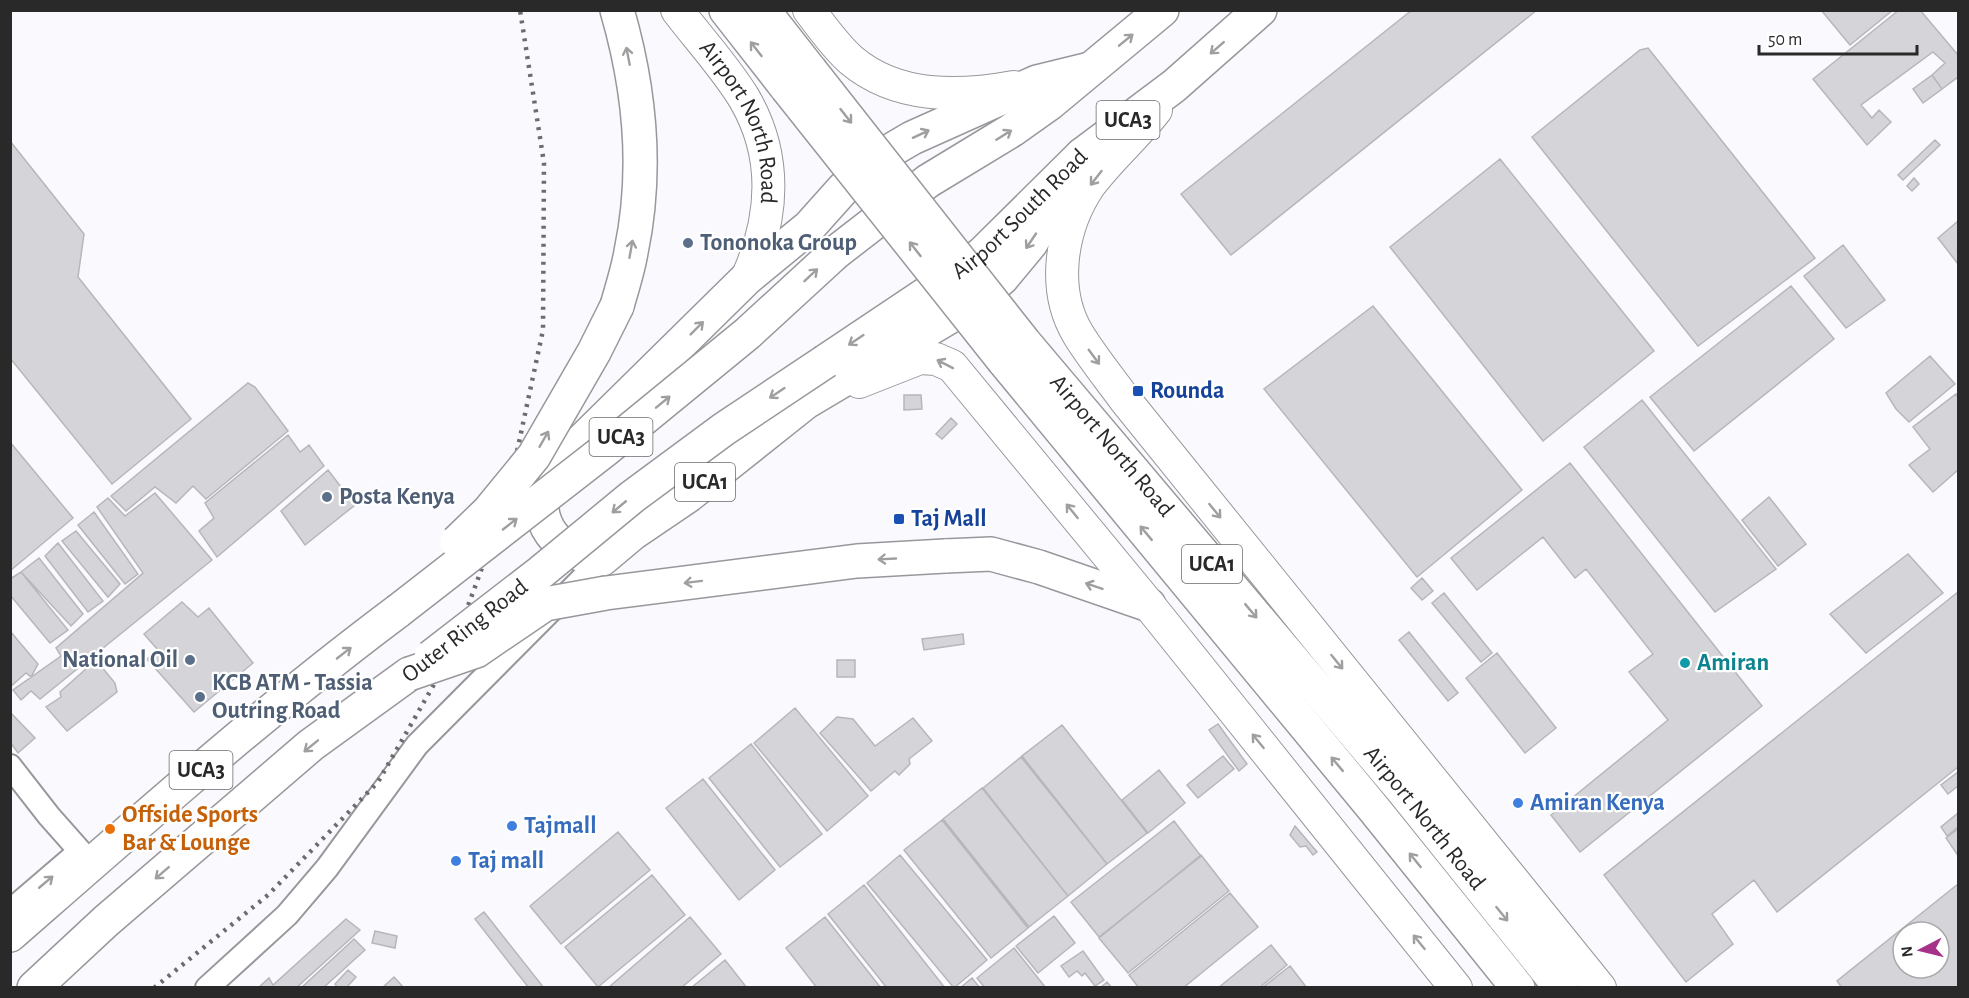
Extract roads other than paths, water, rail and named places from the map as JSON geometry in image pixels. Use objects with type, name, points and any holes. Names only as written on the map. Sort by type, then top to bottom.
[{"type":"main road","points":[[398,611],[431,567],[489,511],[534,456],[594,352],[617,306],[632,252],[640,182],[641,136],[637,97],[617,10]]},
{"type":"main road","name":"Airport North Road","points":[[678,10],[743,97],[763,141],[767,160],[768,202],[765,225],[747,278]]},
{"type":"main road","name":"Airport North Road","points":[[726,10],[1004,361],[1518,987]]},
{"type":"main road","name":"Airport North Road","points":[[763,10],[1024,342],[1400,787],[1561,987]]},
{"type":"main road","points":[[809,10],[851,60],[871,73],[909,89],[959,94],[987,92],[1090,69]]},
{"type":"main road","name":"UCA3","points":[[10,935],[162,802],[322,669],[605,450],[748,333],[835,253],[928,181],[1012,130],[1050,103],[1162,10]]},
{"type":"main road","name":"Airport South Road","points":[[886,320],[982,254],[1082,155],[1174,86],[1260,10]]},
{"type":"main road","points":[[602,559],[579,554],[562,544],[549,532],[542,519],[540,507],[543,478],[747,278],[809,227],[843,189],[895,148],[938,126],[1037,82]]},
{"type":"main road","name":"Airport North Road","points":[[1174,86],[1146,123],[1097,176],[1079,203],[1070,224],[1065,239],[1062,274],[1064,296],[1077,333],[1126,401],[1600,987]]},
{"type":"main road","points":[[806,402],[976,301],[1002,278],[1031,243],[1082,155]]},
{"type":"main road","name":"Outer Ring Road","points":[[34,987],[106,921],[312,745],[409,674],[541,572],[632,497],[724,429],[886,320]]},
{"type":"main road","name":"UCA1","points":[[602,559],[633,532],[690,495],[806,402],[920,358],[936,359],[952,366],[1149,605],[1456,987]]},
{"type":"main road","points":[[409,674],[476,651],[545,604],[606,593],[857,561],[991,554],[1039,567],[1149,605]]},
{"type":"street","points":[[207,987],[287,915],[327,867],[417,744],[602,559]]},
{"type":"street","points":[[10,766],[80,851],[10,911]]},
{"type":"railway","points":[[154,988],[268,895],[378,782],[448,660],[506,503],[543,330],[544,163],[520,10]]},
{"type":"place","name":"Tononoka Group","points":[[688,243]]},
{"type":"place","name":"Rounda","points":[[1138,391]]},
{"type":"place","name":"Posta Kenya","points":[[327,497]]},
{"type":"place","name":"Taj Mall","points":[[899,519]]},
{"type":"place","name":"National Oil","points":[[190,660]]},
{"type":"place","name":"Amiran","points":[[1685,663]]},
{"type":"place","name":"KCB ATM - Tassia Outring Road","points":[[200,697]]},
{"type":"place","name":"Amiran Kenya","points":[[1518,803]]},
{"type":"place","name":"Tajmall","points":[[512,826]]},
{"type":"place","name":"Offside Sports Bar & Lounge","points":[[110,829]]},
{"type":"place","name":"Taj mall","points":[[456,861]]}]
